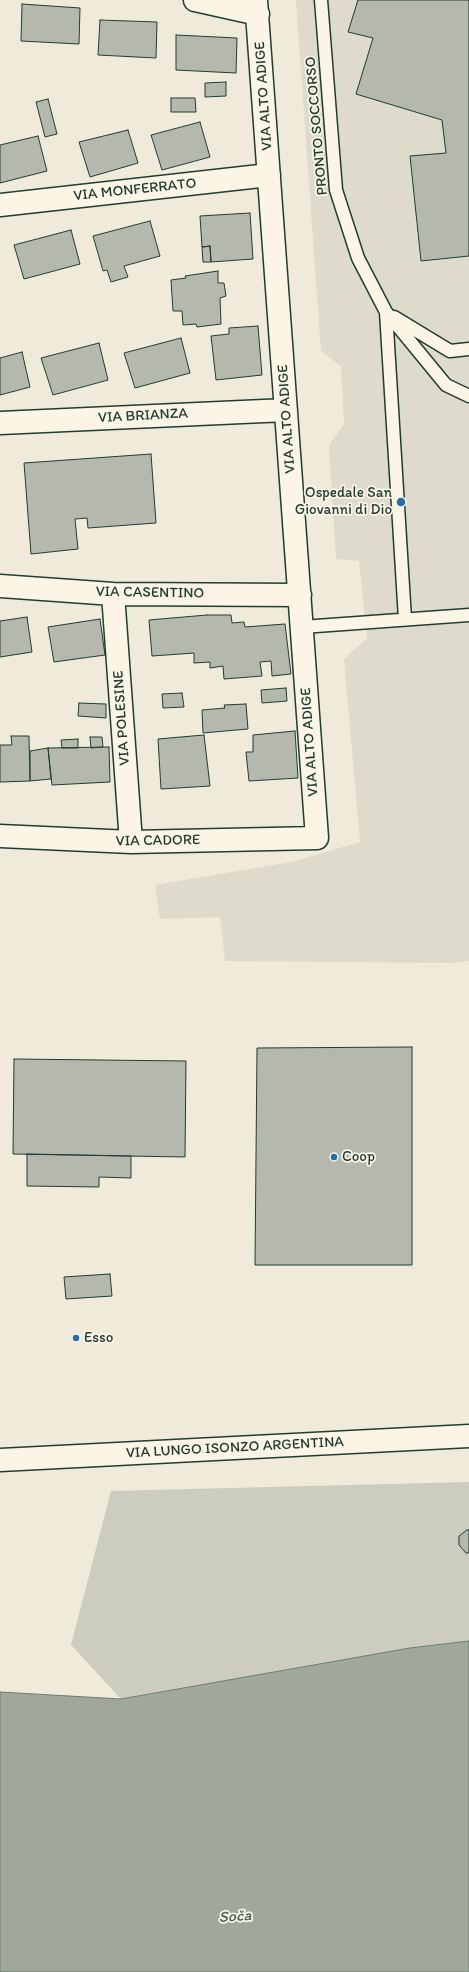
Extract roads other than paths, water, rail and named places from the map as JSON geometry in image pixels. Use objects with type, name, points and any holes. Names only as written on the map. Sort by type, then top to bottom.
[{"type":"street","points":[[195,0],[257,7]]},
{"type":"street","name":"VIA ALTO ADIGE","points":[[257,7],[317,838]]},
{"type":"street","name":"VIA MONFERRATO","points":[[0,205],[269,175]]},
{"type":"street","name":"VIA BRIANZA","points":[[0,423],[286,410]]},
{"type":"street","name":"VIA CASENTINO","points":[[0,586],[113,594],[300,594]]},
{"type":"street","name":"VIA POLESINE","points":[[113,594],[131,842]]},
{"type":"street","name":"VIA CADORE","points":[[0,836],[131,842],[317,838]]},
{"type":"street","name":"VIA LUNGO ISONZO ARGENTINA","points":[[0,1460],[469,1436]]},
{"type":"lane","name":"PRONTO SOCCORSO","points":[[321,0],[336,190],[358,258],[386,312],[446,385],[469,396]]},
{"type":"lane","points":[[386,312],[450,351],[469,348]]},
{"type":"lane","points":[[386,312],[405,620]]},
{"type":"lane","points":[[302,627],[469,615]]},
{"type":"water","name":"Soča","points":[[469,1641],[469,1972],[0,1972],[0,1692],[121,1699],[410,1648]]},
{"type":"place","name":"Ospedale San Giovanni di Dio","points":[[401,502]]},
{"type":"place","name":"Coop","points":[[334,1157]]},
{"type":"place","name":"Esso","points":[[76,1338]]}]
